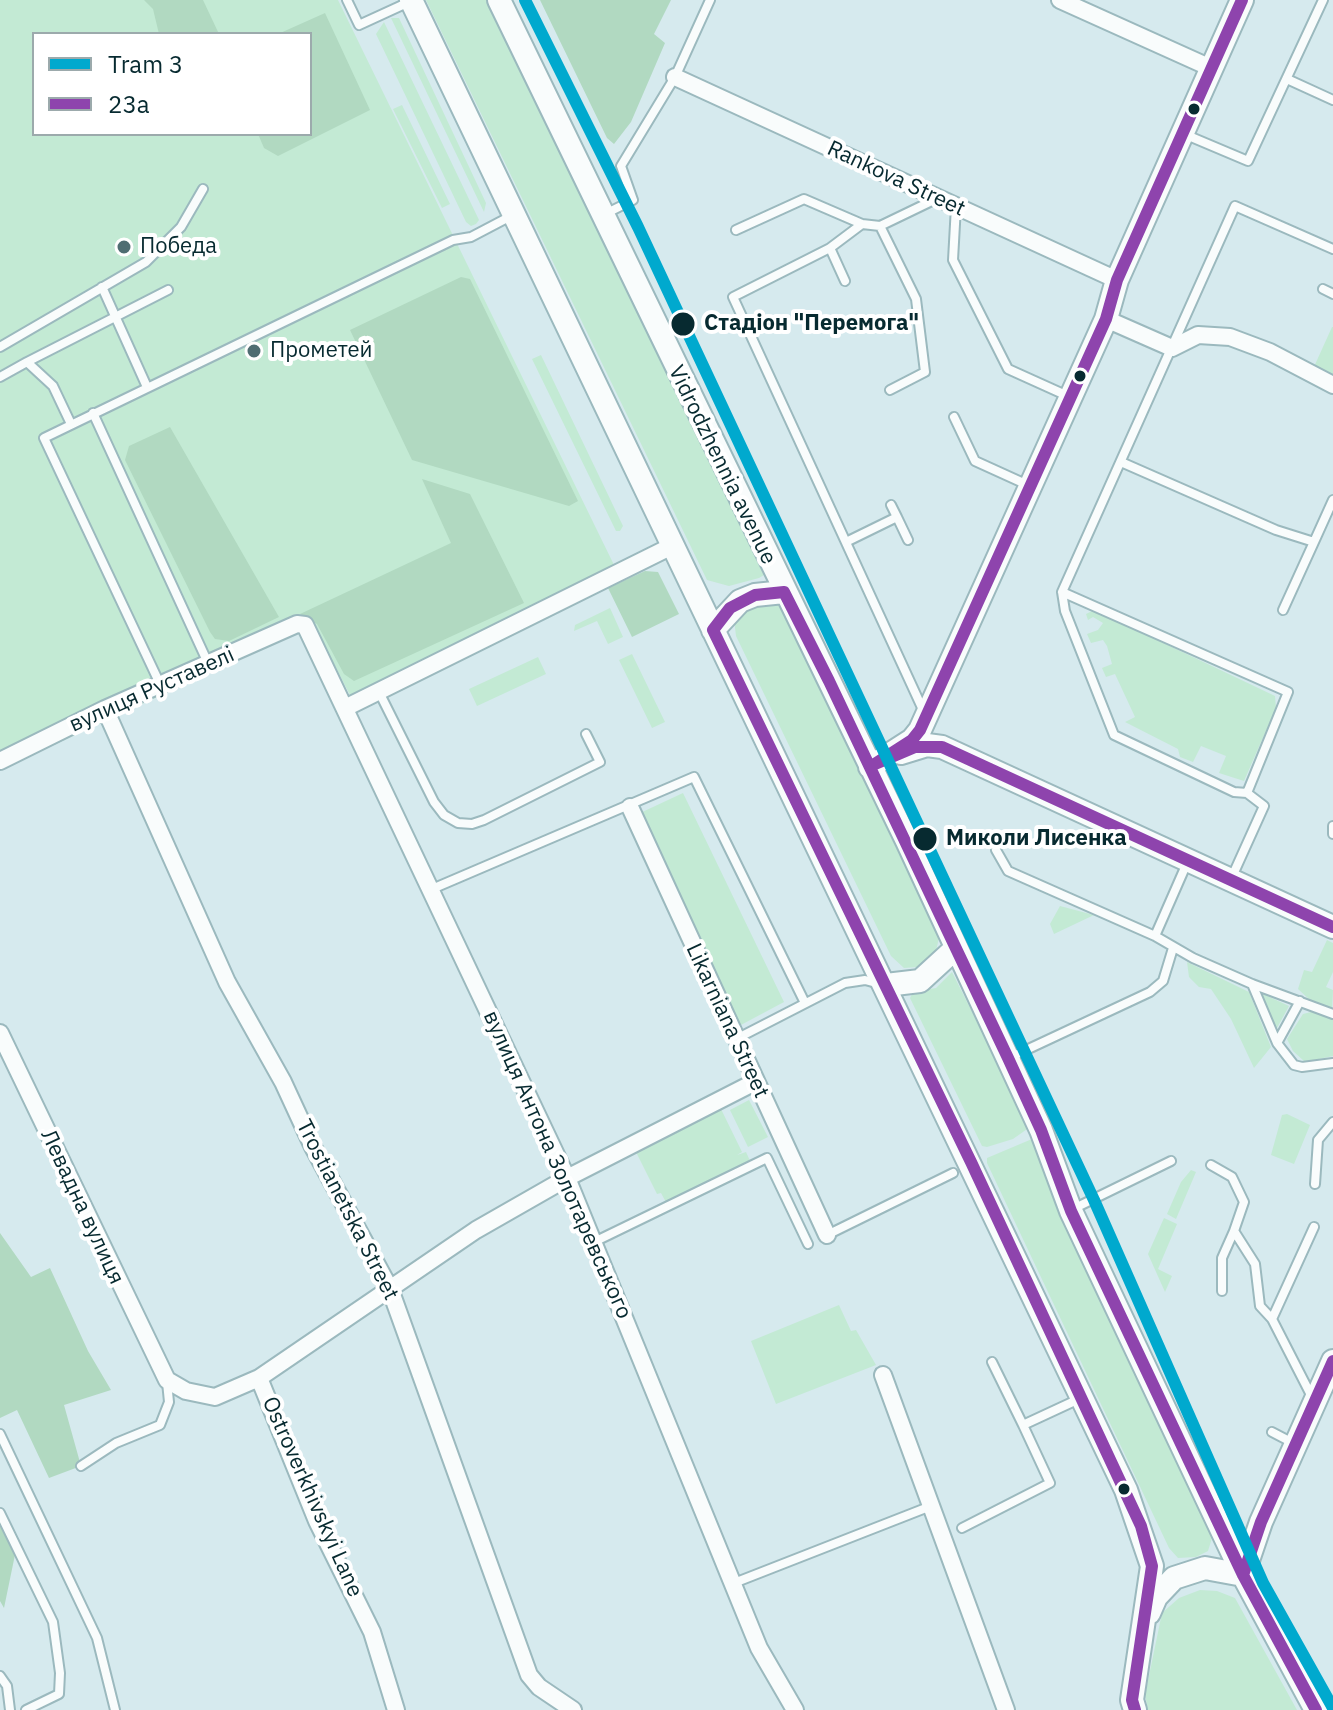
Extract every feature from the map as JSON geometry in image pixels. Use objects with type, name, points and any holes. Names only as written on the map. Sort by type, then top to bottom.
[{"type":"main road","name":"Vidrodzhennia avenue","points":[[499,0],[1008,1058],[1041,1130],[1071,1211],[1243,1575],[1316,1710]]},
{"type":"main road","points":[[870,767],[912,740],[926,716],[1106,319],[1117,280],[1242,0]]},
{"type":"main road","points":[[411,1],[1126,1490],[1152,1566],[1132,1700],[1135,1710]]},
{"type":"main road","points":[[713,630],[740,601],[755,595],[784,592]]},
{"type":"main road","points":[[870,767],[915,747],[942,747],[1333,927]]},
{"type":"main road","points":[[886,985],[920,981],[956,948]]},
{"type":"main road","points":[[1142,1626],[1156,1597],[1174,1578],[1205,1568],[1243,1575],[1261,1522],[1333,1362]]},
{"type":"street","points":[[1060,0],[1211,68]]},
{"type":"street","name":"Rankova Street","points":[[675,77],[1117,280]]},
{"type":"street","points":[[1106,319],[1172,348],[1198,335],[1230,337],[1270,352],[1333,385]]},
{"type":"street","points":[[347,707],[672,546]]},
{"type":"street","name":"вулиця Руставелі","points":[[0,761],[105,709],[297,624],[305,625]]},
{"type":"street","name":"вулиця Антона Золотаревського","points":[[305,625],[347,707],[567,1178],[759,1648],[795,1710]]},
{"type":"street","name":"Trostianetska Street","points":[[105,709],[227,982],[283,1082],[313,1147],[390,1289],[529,1675],[539,1687],[573,1710]]},
{"type":"street","points":[[926,716],[942,747]]},
{"type":"street","name":"Likarniana Street","points":[[630,807],[827,1235]]},
{"type":"street","name":"Левадна вулиця","points":[[0,1033],[167,1380]]},
{"type":"street","name":"Ostroverkhivskyi Lane","points":[[396,1710],[372,1632],[317,1521],[259,1378],[476,1230],[567,1178],[755,1082]]},
{"type":"street","points":[[883,1375],[1006,1710]]},
{"type":"street","points":[[167,1380],[186,1391],[215,1397],[259,1378]]},
{"type":"lane","points":[[347,0],[359,25],[411,1]]},
{"type":"lane","points":[[602,215],[633,200],[621,166],[675,77],[710,0]]},
{"type":"lane","points":[[1182,133],[1248,161],[1323,0]]},
{"type":"lane","points":[[1287,79],[1333,100]]},
{"type":"lane","points":[[0,347],[146,262],[172,236],[203,189]]},
{"type":"lane","points":[[736,230],[804,199],[862,224],[880,226],[938,198]]},
{"type":"lane","points":[[956,206],[953,260],[1008,369],[1071,397]]},
{"type":"lane","points":[[1231,880],[1264,806],[1247,793],[1234,792],[1114,735],[1065,611],[1062,592],[1235,206],[1333,249]]},
{"type":"lane","points":[[161,685],[44,438],[453,240],[471,237],[513,215]]},
{"type":"lane","points":[[862,224],[830,248],[733,297],[926,716]]},
{"type":"lane","points":[[880,226],[916,299],[925,372],[890,390]]},
{"type":"lane","points":[[830,248],[845,281]]},
{"type":"lane","points":[[102,287],[147,387]]},
{"type":"lane","points":[[1323,289],[1333,294]]},
{"type":"lane","points":[[0,377],[168,290]]},
{"type":"lane","points":[[27,362],[53,386],[71,424]]},
{"type":"lane","points":[[93,413],[209,664]]},
{"type":"lane","points":[[954,417],[975,461],[1031,486]]},
{"type":"lane","points":[[1121,462],[1276,530],[1314,542]]},
{"type":"lane","points":[[1283,610],[1333,500]]},
{"type":"lane","points":[[891,505],[908,540]]},
{"type":"lane","points":[[848,541],[897,517]]},
{"type":"lane","points":[[1062,592],[1288,692],[1247,793]]},
{"type":"lane","points":[[379,692],[434,802],[444,815],[458,823],[472,824],[484,820],[600,762],[586,734]]},
{"type":"lane","points":[[432,889],[630,807],[694,777],[805,1003]]},
{"type":"lane","points":[[1333,826],[1333,834]]},
{"type":"lane","points":[[996,850],[1008,871],[1155,936],[1173,948],[1252,984],[1333,1014]]},
{"type":"lane","points":[[1155,936],[1189,860]]},
{"type":"lane","points":[[1008,1058],[1150,992],[1163,981],[1173,948]]},
{"type":"lane","points":[[735,1039],[845,983],[865,980],[886,985]]},
{"type":"lane","points":[[1252,984],[1277,1043],[1294,1065],[1302,1067],[1333,1063]]},
{"type":"lane","points":[[1277,1043],[1300,1001]]},
{"type":"lane","points":[[1315,1184],[1318,1140],[1333,1122]]},
{"type":"lane","points":[[594,1242],[767,1158],[808,1244]]},
{"type":"lane","points":[[1071,1211],[1171,1161]]},
{"type":"lane","points":[[1211,1165],[1232,1177],[1244,1202],[1222,1258],[1222,1291]]},
{"type":"lane","points":[[827,1235],[953,1173]]},
{"type":"lane","points":[[1272,1319],[1314,1227]]},
{"type":"lane","points":[[1234,1231],[1255,1264],[1260,1306],[1272,1319],[1315,1401]]},
{"type":"lane","points":[[962,1528],[1050,1483],[992,1362]]},
{"type":"lane","points":[[81,1466],[116,1443],[160,1425],[169,1402],[167,1380]]},
{"type":"lane","points":[[1023,1425],[1083,1397]]},
{"type":"lane","points":[[1272,1432],[1296,1444]]},
{"type":"lane","points":[[0,1434],[97,1638],[115,1710]]},
{"type":"lane","points":[[734,1583],[931,1506]]},
{"type":"lane","points":[[0,1513],[53,1622],[60,1673],[59,1694],[26,1710]]},
{"type":"lane","points":[[0,1676],[7,1686],[10,1710]]},
{"type":"green space","name":"Прометей","points":[[0,0],[338,0],[615,567],[351,697],[318,633],[295,633],[0,770]]},
{"type":"green space","points":[[144,0],[203,0],[218,32],[159,32],[153,9]]},
{"type":"green space","points":[[426,0],[486,0],[764,575],[759,578],[729,586],[707,580]]},
{"type":"green space","points":[[540,0],[671,0],[654,34],[665,43],[631,122],[614,144],[607,138]]},
{"type":"green space","points":[[325,13],[370,110],[278,156],[264,148],[259,136],[312,136],[312,32],[282,32]]},
{"type":"green space","points":[[391,18],[399,18],[486,203],[484,212]]},
{"type":"green space","points":[[384,22],[479,220],[476,224],[471,226],[466,222],[376,34]]},
{"type":"green space","points":[[402,105],[450,204],[442,208],[393,109]]},
{"type":"green space","points":[[461,277],[470,279],[578,501],[569,506],[412,460],[350,330]]},
{"type":"green space","points":[[1333,327],[1333,379],[1313,369]]},
{"type":"green space","points":[[541,355],[623,526],[620,531],[616,531],[532,359]]},
{"type":"green space","points":[[170,427],[279,617],[229,641],[215,639],[210,632],[125,460],[129,446]]},
{"type":"green space","points":[[422,479],[470,494],[524,603],[354,681],[344,674],[317,624],[300,614],[451,543]]},
{"type":"green space","points":[[645,571],[658,572],[679,614],[632,637],[608,588]]},
{"type":"green space","points":[[769,600],[781,604],[939,938],[935,955],[918,967],[904,968],[891,956],[736,636],[734,619],[741,612]]},
{"type":"green space","points":[[610,608],[623,637],[608,644],[597,621],[574,631],[575,625]]},
{"type":"green space","points":[[1094,610],[1275,696],[1276,708],[1244,781],[1219,773],[1226,756],[1201,746],[1193,762],[1180,757],[1178,749],[1125,722],[1135,717],[1115,674],[1106,677],[1102,668],[1112,664],[1107,646],[1103,640],[1091,643],[1087,634],[1098,630],[1103,623],[1093,617],[1088,620],[1086,614]]},
{"type":"green space","points":[[632,654],[665,722],[652,728],[619,660]]},
{"type":"green space","points":[[538,657],[546,674],[477,706],[469,689]]},
{"type":"green space","points":[[683,793],[784,1002],[739,1026],[638,814]]},
{"type":"green space","points":[[1060,906],[1094,915],[1054,934],[1050,924]]},
{"type":"green space","points":[[1327,940],[1333,943],[1333,972],[1326,987],[1333,990],[1332,1011],[1311,1001],[1298,989],[1304,970],[1312,972]]},
{"type":"green space","points":[[1187,962],[1249,992],[1271,1047],[1254,1068],[1231,1019],[1211,989],[1199,987],[1189,977]]},
{"type":"green space","points":[[952,972],[1030,1127],[1013,1139],[987,1147],[982,1146],[910,998],[913,992],[936,988]]},
{"type":"green space","points":[[1261,993],[1289,1006],[1277,1028],[1273,1027]]},
{"type":"green space","points":[[1315,1011],[1333,1019],[1333,1056],[1305,1062],[1293,1051],[1287,1039],[1303,1014]]},
{"type":"green space","points":[[749,1100],[768,1137],[748,1147],[730,1110]]},
{"type":"green space","points":[[720,1107],[742,1152],[737,1155],[746,1152],[751,1163],[667,1204],[661,1193],[657,1194],[635,1150]]},
{"type":"green space","points":[[1287,1114],[1310,1125],[1294,1164],[1271,1155],[1282,1115]]},
{"type":"green space","points":[[1032,1139],[1208,1526],[1212,1538],[1208,1551],[1196,1557],[1178,1558],[1169,1548],[987,1163],[987,1158]]},
{"type":"green space","points":[[1191,1170],[1196,1172],[1176,1219],[1167,1214],[1181,1182]]},
{"type":"green space","points":[[1164,1218],[1177,1224],[1158,1269],[1172,1276],[1165,1292],[1148,1254]]},
{"type":"green space","points":[[0,1233],[31,1277],[50,1268],[88,1351],[111,1390],[64,1405],[81,1466],[49,1478],[17,1410],[0,1418]]},
{"type":"green space","points":[[839,1305],[851,1331],[856,1330],[876,1365],[776,1404],[751,1341]]},
{"type":"green space","points":[[0,1513],[17,1545],[4,1608],[0,1601]]},
{"type":"green space","points":[[1200,1590],[1217,1591],[1235,1598],[1297,1710],[1148,1710],[1145,1695],[1162,1613],[1179,1598]]},
{"type":"tram line","name":"3","points":[[525,0],[638,227],[1094,1200],[1263,1583],[1333,1708]]},
{"type":"transit line","name":"23а","points":[[870,767],[912,740],[920,730],[1106,319],[1117,280],[1242,0]]},
{"type":"transit line","name":"23а","points":[[1135,1710],[1132,1700],[1152,1566],[1141,1526],[971,1162],[713,630],[730,608],[755,595],[784,592],[829,681],[1008,1058],[1041,1130],[1071,1211],[1243,1575],[1316,1710]]},
{"type":"transit line","name":"23а","points":[[875,764],[915,747],[942,747],[1333,927]]},
{"type":"transit line","name":"23а","points":[[1243,1575],[1261,1522],[1333,1361]]},
{"type":"place","name":"Победа","points":[[124,247]]},
{"type":"place","name":"Стадіон \"Перемога\"","points":[[683,324]]},
{"type":"place","name":"Прометей","points":[[254,351]]},
{"type":"place","name":"Миколи Лисенка","points":[[925,839]]}]
